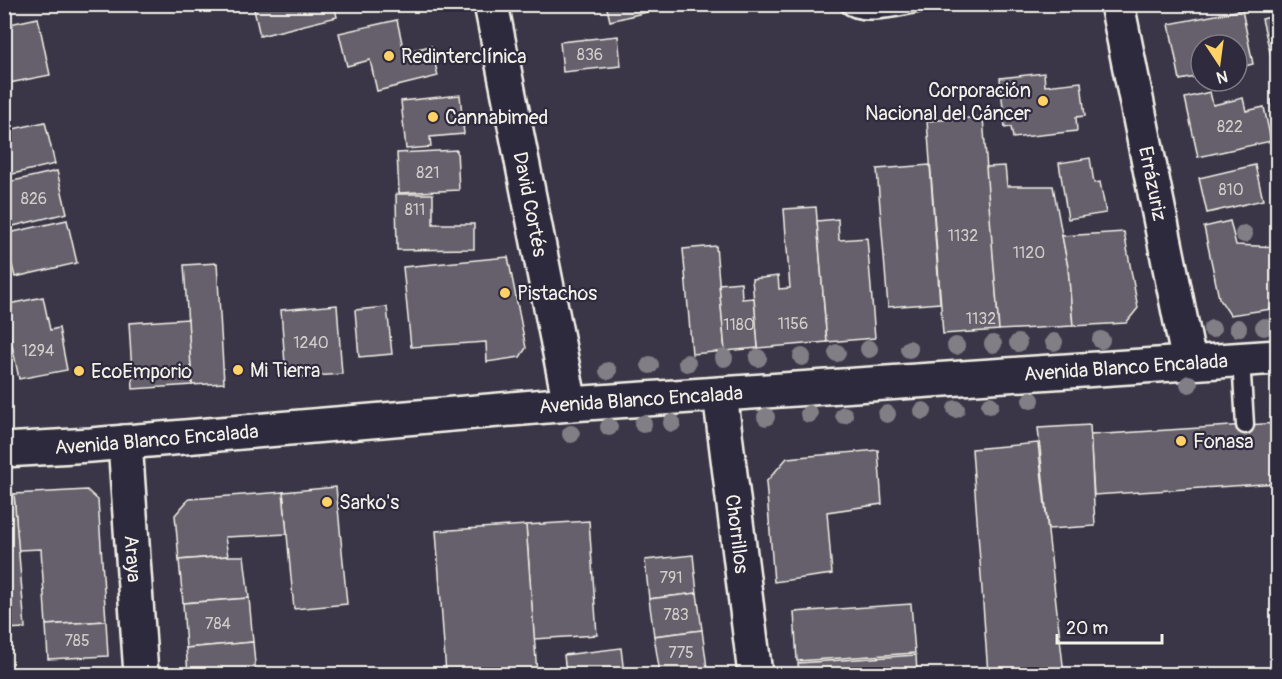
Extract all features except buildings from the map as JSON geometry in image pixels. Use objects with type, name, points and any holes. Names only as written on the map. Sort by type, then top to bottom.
[{"type":"street","name":"David Cortés","points":[[491,4],[570,404]]},
{"type":"street","name":"Errázuriz","points":[[1117,4],[1189,362]]},
{"type":"street","name":"Avenida Blanco Encalada","points":[[4,450],[126,442],[570,404],[1278,357]]},
{"type":"street","name":"Chorrillos","points":[[720,394],[755,675]]},
{"type":"street","name":"Araya","points":[[126,442],[141,675]]},
{"type":"lane","points":[[848,4],[861,11],[917,4]]},
{"type":"lane","points":[[1241,359],[1245,425]]},
{"type":"place","name":"Redinterclínica","points":[[389,56]]},
{"type":"place","name":"Corporación Nacional del Cáncer","points":[[1043,101]]},
{"type":"place","name":"Cannabimed","points":[[433,117]]},
{"type":"place","name":"Pistachos","points":[[505,293]]},
{"type":"place","name":"Mi Tierra","points":[[238,370]]},
{"type":"place","name":"EcoEmporio","points":[[79,371]]},
{"type":"place","name":"Fonasa","points":[[1181,441]]},
{"type":"place","name":"Sarko's","points":[[327,502]]}]
